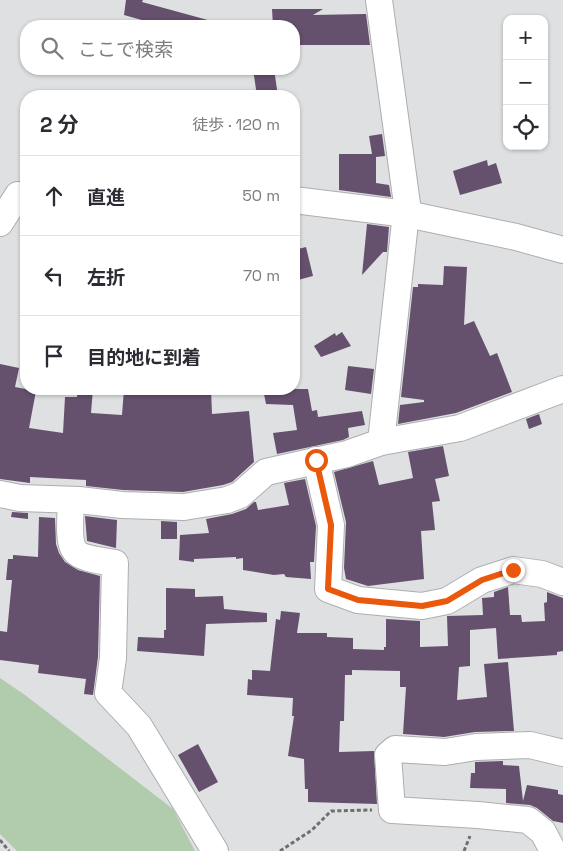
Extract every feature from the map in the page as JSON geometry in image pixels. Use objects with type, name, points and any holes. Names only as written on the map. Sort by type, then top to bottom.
[{"type":"street","points":[[379,0],[407,204],[381,442]]},
{"type":"street","points":[[0,223],[15,194]]},
{"type":"street","points":[[300,201],[407,214],[516,237],[563,250]]},
{"type":"street","points":[[0,494],[20,498],[184,507],[227,500],[240,495],[266,472],[347,454],[381,442],[460,428],[563,389]]},
{"type":"street","points":[[316,460],[331,525],[328,589],[358,600],[422,606],[447,601],[482,580],[513,570],[542,574],[563,582]]},
{"type":"street","points":[[71,500],[71,542],[75,552],[115,563],[113,658],[108,693],[139,726],[215,851]]},
{"type":"street","points":[[553,851],[543,832],[528,820],[392,810],[388,755],[395,749],[445,752],[476,747],[530,745],[563,753]]},
{"type":"path","points":[[280,851],[312,830],[330,811],[392,810]]},
{"type":"path","points":[[0,840],[9,851]]},
{"type":"green space","points":[[0,678],[25,695],[173,809],[195,851],[17,851],[0,834]]},
{"type":"building","points":[[126,0],[143,0],[142,2],[208,20],[142,20],[124,15]]},
{"type":"building","points":[[272,9],[323,9],[313,15],[366,14],[370,45],[300,45],[300,20],[273,20]]},
{"type":"building","points":[[254,75],[275,75],[277,90],[256,90]]},
{"type":"building","points":[[382,134],[385,156],[376,157],[376,183],[389,185],[391,197],[339,190],[339,154],[372,154],[369,136]]},
{"type":"building","points":[[487,160],[488,166],[496,163],[502,183],[460,195],[453,171]]},
{"type":"building","points":[[367,224],[389,227],[387,252],[383,252],[362,275]]},
{"type":"building","points":[[306,247],[313,276],[300,279],[300,248]]},
{"type":"building","points":[[444,266],[467,267],[464,325],[474,321],[490,356],[497,353],[512,392],[456,413],[398,424],[400,405],[424,402],[424,400],[401,397],[413,287],[418,287],[418,284],[443,285]]},
{"type":"building","points":[[342,332],[351,346],[321,357],[314,346],[335,333],[336,336]]},
{"type":"building","points":[[0,364],[19,368],[15,387],[20,388],[20,395],[35,395],[29,428],[63,433],[65,397],[77,397],[77,395],[92,395],[91,413],[122,415],[124,395],[211,395],[212,414],[249,411],[254,462],[232,482],[223,485],[183,492],[123,490],[86,486],[86,480],[30,477],[30,483],[0,479]]},
{"type":"building","points":[[348,366],[374,369],[371,394],[345,390]]},
{"type":"building","points":[[300,389],[308,389],[312,411],[317,410],[318,417],[362,411],[365,425],[348,428],[349,437],[343,440],[277,454],[273,433],[297,430],[293,405],[266,404],[264,395],[300,395]]},
{"type":"building","points":[[539,414],[542,424],[529,429],[526,419]]},
{"type":"building","points":[[443,446],[449,476],[435,479],[440,501],[432,502],[435,530],[421,531],[424,579],[368,586],[346,579],[344,568],[346,522],[334,472],[373,461],[379,485],[413,478],[408,452]]},
{"type":"building","points":[[305,479],[316,526],[314,562],[310,562],[311,579],[243,570],[243,558],[194,559],[194,562],[179,560],[180,535],[209,533],[206,519],[232,514],[246,509],[254,502],[256,502],[258,510],[289,505],[284,483]]},
{"type":"building","points":[[12,512],[28,513],[28,519],[11,517]]},
{"type":"building","points":[[85,516],[117,520],[116,548],[87,541]]},
{"type":"building","points":[[39,517],[55,518],[56,544],[65,562],[78,570],[100,576],[98,657],[93,695],[84,694],[86,679],[38,673],[39,665],[0,660],[0,631],[7,632],[12,580],[6,580],[8,559],[13,559],[13,555],[38,557]]},
{"type":"building","points":[[161,521],[177,522],[177,539],[161,539]]},
{"type":"building","points":[[508,587],[510,615],[521,615],[522,622],[545,621],[544,603],[547,602],[547,592],[563,598],[563,651],[557,652],[557,655],[498,659],[496,628],[470,630],[470,666],[459,667],[457,700],[487,697],[484,664],[508,662],[514,731],[475,732],[444,737],[403,734],[406,687],[400,687],[400,671],[352,670],[352,675],[345,675],[344,721],[340,721],[339,752],[374,751],[377,804],[308,802],[308,789],[305,789],[304,759],[288,756],[294,716],[292,716],[293,698],[247,695],[248,679],[252,680],[252,670],[270,671],[276,619],[280,620],[281,611],[300,613],[297,633],[327,633],[327,637],[353,638],[353,649],[384,650],[384,647],[386,647],[386,619],[420,621],[420,647],[448,646],[447,616],[483,615],[482,598],[494,597],[494,592]]},
{"type":"building","points":[[166,588],[195,589],[195,597],[223,596],[224,609],[267,613],[267,622],[206,624],[204,656],[137,651],[138,637],[164,638],[164,630],[166,630]]},
{"type":"building","points":[[198,744],[218,782],[199,792],[178,755]]},
{"type":"building","points":[[503,761],[503,765],[519,766],[523,801],[527,785],[558,790],[558,794],[563,795],[563,823],[553,821],[537,808],[530,805],[506,803],[506,789],[470,788],[471,773],[475,773],[475,762]]},
{"type":"route","points":[[316,460],[331,525],[328,589],[358,600],[422,606],[447,601],[482,580],[513,570]]}]
